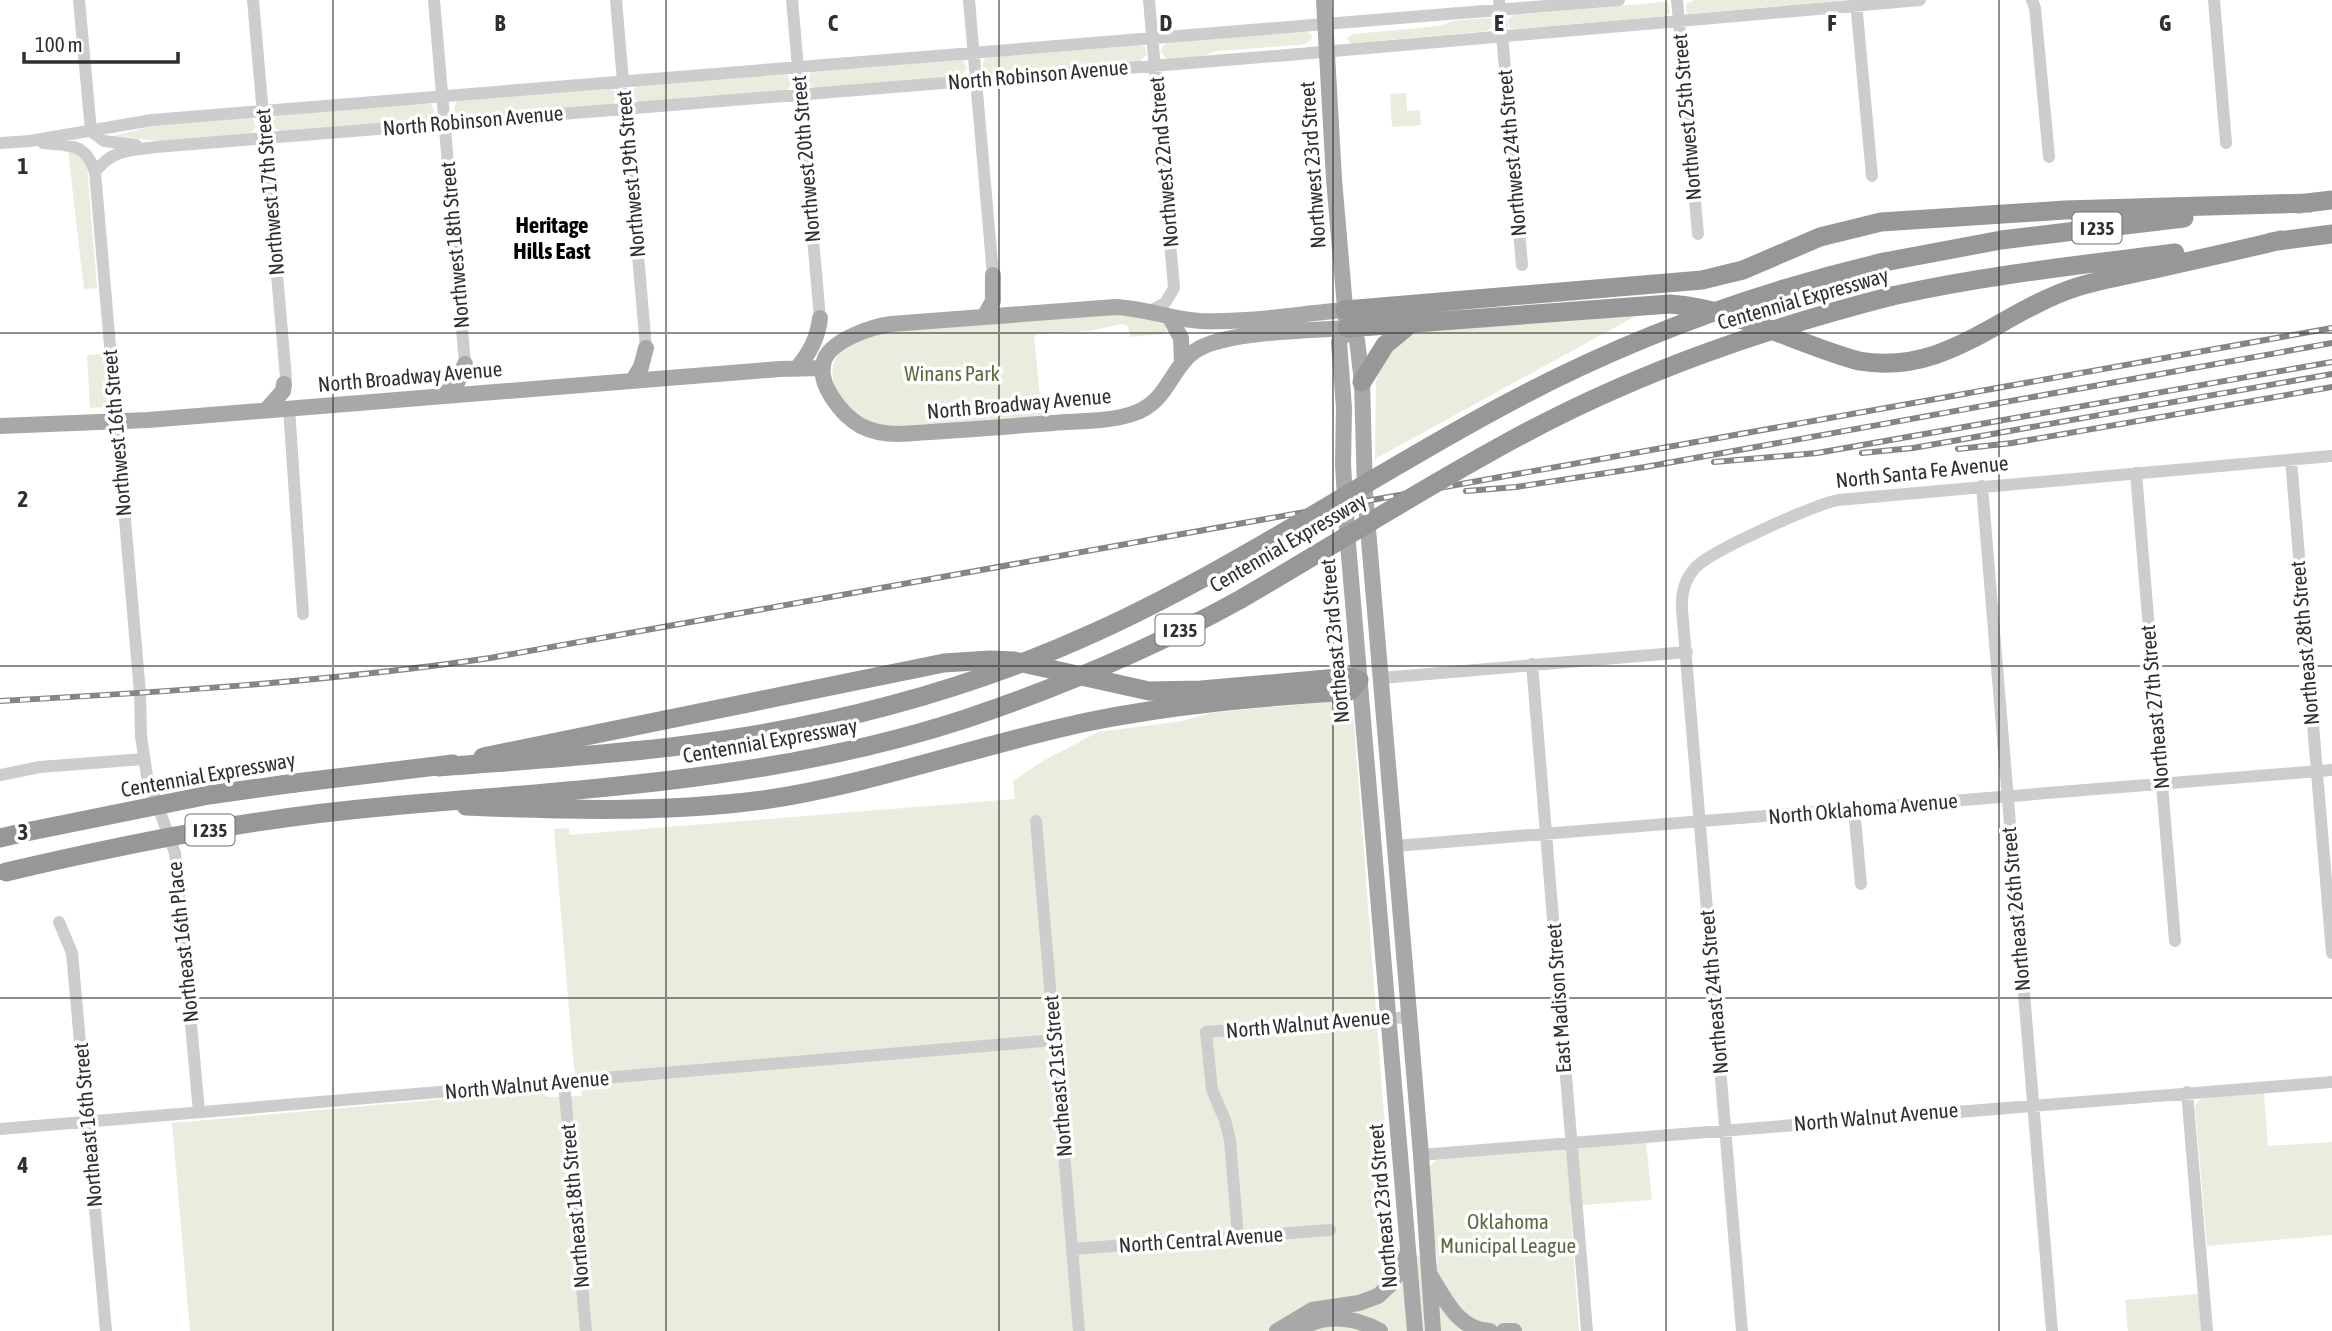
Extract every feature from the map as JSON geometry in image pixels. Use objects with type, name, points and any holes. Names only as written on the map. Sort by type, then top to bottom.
[{"type":"highway","name":"Centennial Expressway","points":[[0,838],[209,795],[340,776],[671,747],[757,734],[915,698],[1001,670],[1095,633],[1192,586],[1507,403],[1575,369],[1722,309],[1781,289],[1947,248],[2332,200]]},
{"type":"highway","points":[[1346,319],[1702,281],[1743,270],[1820,237],[1881,222],[2065,210],[2310,203]]},
{"type":"highway","name":"Centennial Expressway","points":[[3,873],[217,828],[416,804],[684,780],[751,770],[871,746],[1000,707],[1116,661],[1237,601],[1526,432],[1656,370],[1723,345],[1811,317],[1959,281],[2021,271],[2332,234]]},
{"type":"highway","points":[[1346,319],[1410,324],[1644,304],[1679,304],[1701,307],[1744,320],[1859,361],[1878,365],[1903,364],[1942,355],[2042,300],[2078,286],[2281,240]]},
{"type":"highway","points":[[1362,382],[1385,345],[1410,324]]},
{"type":"highway","points":[[416,804],[557,810],[717,805],[810,792],[1086,723],[1195,704],[1350,691],[1359,680],[1349,677],[1201,690],[1149,691],[1014,661],[944,663],[439,767]]},
{"type":"main road","name":"Northwest 23rd Street","points":[[1324,0],[1334,179],[1346,319]]},
{"type":"main road","points":[[984,317],[993,301],[993,275]]},
{"type":"main road","points":[[823,368],[825,358],[834,347],[873,327],[1115,307],[1170,318],[1346,319]]},
{"type":"main road","points":[[797,368],[816,341],[820,318]]},
{"type":"main road","points":[[1170,318],[1181,338],[1182,364]]},
{"type":"main road","name":"North Broadway Avenue","points":[[0,426],[116,421],[797,368],[823,368],[832,398],[858,424],[883,434],[1119,418],[1136,413],[1153,402],[1192,352],[1206,344],[1346,319]]},
{"type":"main road","name":"Northeast 23rd Street","points":[[1346,319],[1357,340],[1362,382],[1365,493],[1421,1155],[1433,1331]]},
{"type":"main road","name":"Northeast 23rd Street","points":[[1346,319],[1339,342],[1345,408],[1343,464],[1415,1331]]},
{"type":"main road","points":[[633,380],[641,367],[646,348]]},
{"type":"main road","points":[[443,396],[458,381],[465,364]]},
{"type":"main road","points":[[266,410],[279,396],[285,384]]},
{"type":"main road","points":[[1359,680],[1381,678]]},
{"type":"main road","points":[[1277,1331],[1311,1310],[1359,1303],[1378,1296],[1392,1283],[1408,1253]]},
{"type":"main road","points":[[1429,1273],[1460,1319],[1471,1326],[1490,1331]]},
{"type":"main road","points":[[1297,1331],[1317,1321],[1344,1318],[1360,1321],[1380,1331]]},
{"type":"main road","points":[[1504,1331],[1514,1331]]},
{"type":"street","points":[[79,0],[91,131],[108,142],[156,147]]},
{"type":"street","name":"Northwest 17th Street","points":[[253,0],[285,384]]},
{"type":"street","name":"Northwest 18th Street","points":[[434,0],[465,364]]},
{"type":"street","name":"Northwest 19th Street","points":[[616,0],[646,348]]},
{"type":"street","name":"Northwest 20th Street","points":[[792,0],[820,318]]},
{"type":"street","points":[[969,0],[993,275]]},
{"type":"street","name":"Northwest 22nd Street","points":[[1148,312],[1165,303],[1174,288],[1149,0]]},
{"type":"street","name":"North Robinson Avenue","points":[[0,143],[30,141],[152,120],[263,110],[1326,25],[1499,5],[1619,0]]},
{"type":"street","name":"Northwest 25th Street","points":[[1677,0],[1698,234]]},
{"type":"street","name":"North Robinson Avenue","points":[[156,147],[1327,52],[1679,22],[1856,3],[1920,0]]},
{"type":"street","points":[[2032,0],[2035,8],[2049,157]]},
{"type":"street","points":[[2214,0],[2226,143]]},
{"type":"street","points":[[1856,3],[1872,176]]},
{"type":"street","name":"Northwest 24th Street","points":[[1499,5],[1522,265]]},
{"type":"street","points":[[30,141],[82,149],[89,156],[95,172]]},
{"type":"street","points":[[95,172],[104,160],[113,154],[156,147]]},
{"type":"street","name":"Northwest 16th Street","points":[[95,172],[140,693]]},
{"type":"street","points":[[289,408],[303,614]]},
{"type":"street","name":"North Santa Fe Avenue","points":[[1687,652],[1682,591],[1691,572],[1704,561],[1825,502],[2332,456]]},
{"type":"street","name":"Northeast 28th Street","points":[[2291,460],[2332,953]]},
{"type":"street","name":"Northeast 27th Street","points":[[2136,473],[2175,941]]},
{"type":"street","name":"Northeast 26th Street","points":[[1982,486],[2052,1331]]},
{"type":"street","points":[[1381,678],[1687,652]]},
{"type":"street","name":"Northeast 24th Street","points":[[1687,652],[1742,1331]]},
{"type":"street","name":"East Madison Street","points":[[1532,664],[1587,1331]]},
{"type":"street","name":"Northeast 16th Place","points":[[140,693],[147,776],[175,853],[199,1112]]},
{"type":"street","points":[[0,775],[40,767],[144,758]]},
{"type":"street","name":"North Oklahoma Avenue","points":[[1395,846],[2332,770]]},
{"type":"street","points":[[1854,809],[1861,884]]},
{"type":"street","name":"Northeast 21st Street","points":[[1036,821],[1079,1331]]},
{"type":"street","name":"Northeast 16th Street","points":[[59,922],[72,953],[106,1331]]},
{"type":"street","name":"North Walnut Avenue","points":[[1238,1237],[1230,1140],[1212,1090],[1206,1032],[1409,1017]]},
{"type":"street","name":"North Walnut Avenue","points":[[0,1129],[1055,1040]]},
{"type":"street","name":"Northeast 18th Street","points":[[564,1082],[586,1331]]},
{"type":"street","name":"North Walnut Avenue","points":[[1421,1155],[2332,1082]]},
{"type":"street","points":[[2187,1092],[2207,1331]]},
{"type":"street","name":"North Central Avenue","points":[[1072,1249],[1330,1230]]},
{"type":"green space","points":[[1695,0],[1846,0],[1689,14],[1686,4]]},
{"type":"green space","points":[[1668,3],[1670,13],[1666,16],[1509,28],[1508,19],[1514,15]]},
{"type":"green space","points":[[1490,18],[1492,27],[1487,31],[1354,43],[1350,43],[1347,38],[1353,34],[1440,26],[1452,21]]},
{"type":"green space","points":[[1306,31],[1311,34],[1312,39],[1299,45],[1216,51],[1201,57],[1166,59],[1161,51],[1169,42]]},
{"type":"green space","points":[[1141,45],[1145,47],[1147,54],[1139,62],[991,74],[985,72],[982,66],[985,58]]},
{"type":"green space","points":[[963,59],[967,68],[960,76],[814,89],[807,83],[811,72]]},
{"type":"green space","points":[[787,73],[791,83],[788,90],[640,103],[632,97],[631,92],[638,85]]},
{"type":"green space","points":[[609,87],[617,93],[610,105],[463,117],[454,110],[456,102],[462,99]]},
{"type":"green space","points":[[1406,93],[1407,111],[1420,110],[1421,125],[1392,127],[1390,94]]},
{"type":"green space","points":[[426,102],[432,105],[434,111],[427,120],[282,132],[272,126],[277,115]]},
{"type":"green space","points":[[252,117],[256,127],[251,134],[160,141],[114,136],[159,124]]},
{"type":"green space","points":[[68,151],[74,151],[87,165],[97,288],[84,289]]},
{"type":"green space","name":"Winans Park","points":[[1102,313],[1142,316],[1165,325],[1167,331],[1164,334],[1130,337],[1128,326],[1121,324],[1089,331],[1037,334],[1034,338],[1040,395],[1051,394],[1052,409],[1049,416],[887,427],[869,421],[853,411],[840,397],[833,380],[835,360],[846,347],[881,332]]},
{"type":"green space","points":[[1641,313],[1375,459],[1376,381],[1380,364],[1392,348],[1415,332]]},
{"type":"green space","points":[[103,354],[107,403],[103,407],[90,408],[87,355]]},
{"type":"green space","name":"Oklahoma Municipal League","points":[[1337,702],[1343,706],[1343,711],[1353,717],[1354,723],[1394,1246],[1438,1264],[1429,1167],[1436,1160],[1646,1142],[1652,1200],[1570,1206],[1579,1331],[190,1331],[172,1123],[537,1091],[548,1097],[582,1096],[574,1068],[554,829],[569,828],[569,835],[1015,799],[1013,781],[1043,761],[1098,732],[1183,721],[1211,713]]},
{"type":"green space","points":[[2264,1093],[2268,1146],[2332,1142],[2332,1235],[2207,1246],[2195,1106],[2200,1099]]},
{"type":"green space","points":[[2198,1294],[2201,1331],[2128,1331],[2125,1300]]},
{"type":"railway","points":[[0,701],[307,680],[490,658],[2332,328]]},
{"type":"railway","points":[[1466,491],[1516,487],[1645,467],[2332,343]]},
{"type":"railway","points":[[1714,462],[1817,453],[2332,362]]},
{"type":"railway","points":[[1862,453],[1913,448],[2332,374]]},
{"type":"railway","points":[[1958,449],[2012,443],[2332,387]]},
{"type":"district","name":"Heritage Hills East","points":[[552,238]]}]
